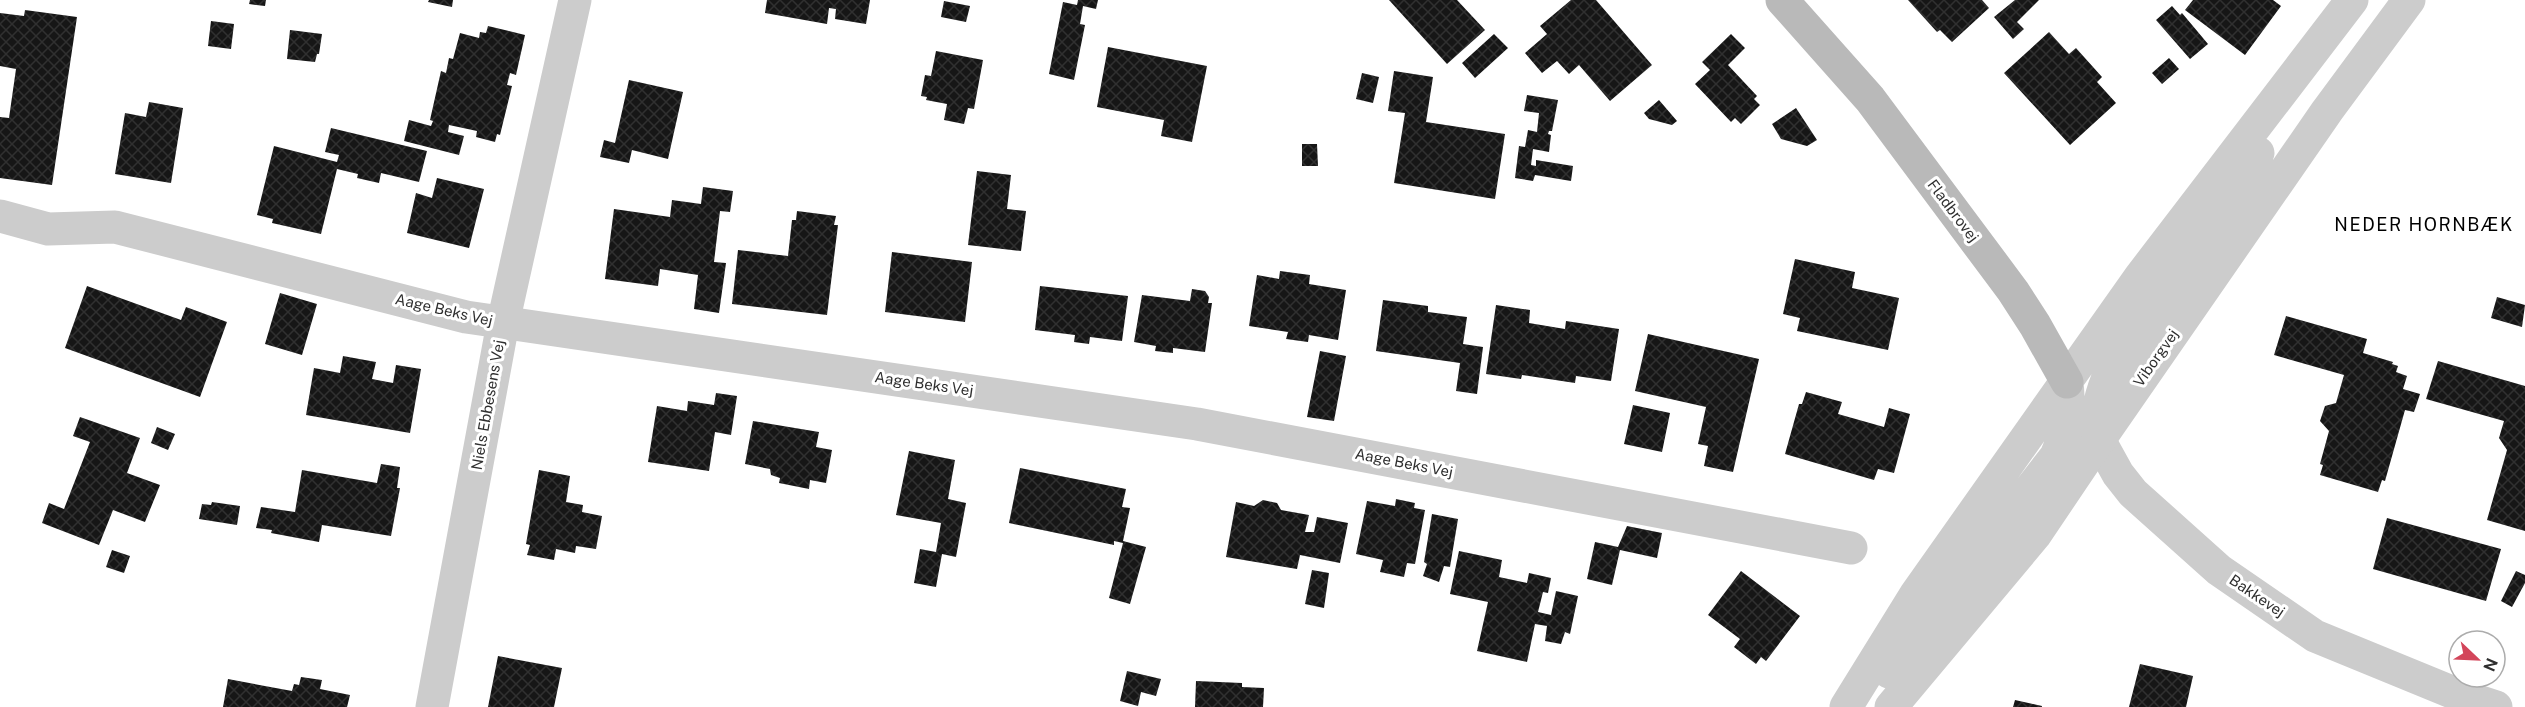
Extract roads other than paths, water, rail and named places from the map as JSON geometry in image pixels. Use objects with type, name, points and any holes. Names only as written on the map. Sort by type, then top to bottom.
[{"type":"main road","name":"Fladbrovej","points":[[1782,0],[1870,99],[2013,291],[2067,382]]},
{"type":"street","name":"Niels Ebbesens Vej","points":[[432,707],[503,323],[574,0]]},
{"type":"street","points":[[1846,707],[1916,594],[2140,276],[2352,0]]},
{"type":"street","name":"Viborgvej","points":[[1891,707],[2035,536],[2327,111],[2409,0]]},
{"type":"street","points":[[2099,440],[2097,423],[2106,381],[2119,357],[2187,265],[2249,171],[2297,74]]},
{"type":"street","name":"Aage Beks Vej","points":[[0,216],[48,228],[115,227],[466,317],[1197,424],[1851,548]]},
{"type":"street","points":[[1862,707],[2056,456],[2065,435],[2070,414],[2067,382]]},
{"type":"street","name":"Fladbrovej","points":[[2067,382],[2099,440]]},
{"type":"street","name":"Bakkevej","points":[[2099,440],[2118,474],[2133,493],[2219,570],[2315,636],[2455,701],[2496,707]]},
{"type":"district","name":"NEDER HORNBÆK","points":[[2424,225]]}]
